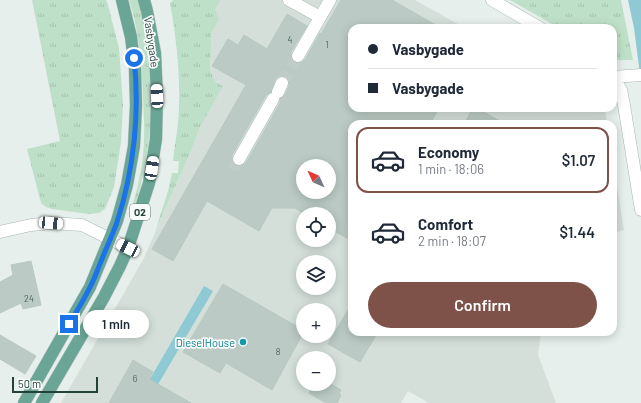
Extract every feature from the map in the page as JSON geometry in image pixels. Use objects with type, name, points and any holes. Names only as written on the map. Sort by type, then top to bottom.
[{"type":"main road","name":"Vasbygade","points":[[24,403],[90,287],[117,221],[127,185],[134,146],[136,105],[135,69],[131,37],[122,0]]},
{"type":"main road","name":"Vasbygade","points":[[42,403],[104,297],[120,266],[128,248],[149,183],[156,139],[157,96],[155,53],[144,0]]},
{"type":"street","points":[[289,0],[320,17]]},
{"type":"street","points":[[298,56],[330,0]]},
{"type":"street","points":[[492,0],[533,24]]},
{"type":"street","points":[[617,77],[640,75]]},
{"type":"street","points":[[617,84],[621,90],[624,105],[641,210]]},
{"type":"street","points":[[239,159],[278,91]]},
{"type":"street","points":[[0,232],[31,225],[51,223],[82,226],[128,248]]},
{"type":"shaded area","points":[[207,0],[415,0],[458,24],[348,24],[348,112],[605,112],[606,120],[348,120],[348,336],[540,336],[538,355],[556,403],[429,403],[408,391],[401,403],[61,403],[144,258],[200,127],[210,76],[211,34]]},
{"type":"shaded area","points":[[617,186],[624,230],[617,232]]},
{"type":"green space","points":[[32,0],[106,0],[108,5],[119,48],[123,104],[121,142],[114,187],[105,209],[99,213],[89,214],[52,209],[41,203],[27,149],[60,141]]},
{"type":"green space","points":[[129,0],[138,0],[148,47],[152,96],[146,158],[138,198],[132,218],[129,217],[141,171],[144,148],[144,126],[142,72],[135,24]]},
{"type":"green space","points":[[173,0],[220,0],[215,10],[219,19],[211,34],[210,70],[215,82],[223,86],[200,127],[155,232],[172,173],[178,173],[179,161],[173,161],[178,119],[179,79],[170,3]]},
{"type":"green space","points":[[510,0],[621,0],[633,60],[617,60],[617,24],[552,24]]},
{"type":"water","points":[[628,0],[641,0],[641,82],[634,28]]},
{"type":"water","points":[[204,286],[213,291],[147,403],[136,403]]},
{"type":"building","points":[[341,0],[392,0],[434,24],[348,24],[348,112],[437,112],[432,120],[348,120],[348,239],[336,232],[336,207],[272,208],[259,231],[207,201],[173,261],[152,249],[246,85],[212,66],[228,39],[238,45],[244,35],[267,49],[287,14],[307,26],[291,52],[291,59],[294,62],[301,63],[305,60]],"holes":[[[285,76],[288,78],[289,86],[285,95],[280,99],[280,103],[246,163],[242,166],[236,166],[232,162],[232,155],[266,95],[271,92],[277,77]]]},
{"type":"building","points":[[471,112],[484,112],[498,120],[466,120]]},
{"type":"building","points":[[31,261],[41,305],[23,309],[21,303],[0,313],[0,282],[13,275],[11,265]]},
{"type":"building","name":"DieselHouse","points":[[223,284],[296,326],[296,343],[298,343],[272,390],[226,363],[220,373],[183,352]]},
{"type":"building","points":[[348,310],[348,336],[376,336],[360,362],[328,344],[336,343],[336,330]]},
{"type":"building","points":[[0,335],[36,356],[25,374],[0,359]]},
{"type":"building","points":[[133,360],[153,372],[149,379],[191,403],[109,403]]},
{"type":"building","points":[[336,387],[341,390],[339,394],[341,395],[337,403],[326,403],[309,393],[310,391],[336,391]]},
{"type":"tunnel","points":[[282,83],[298,56]]},
{"type":"tunnel","points":[[233,170],[239,159]]},
{"type":"place","name":"DieselHouse","points":[[243,342]]},
{"type":"route","points":[[69,324],[90,287],[117,221],[127,185],[135,133],[136,105],[134,58]]}]
